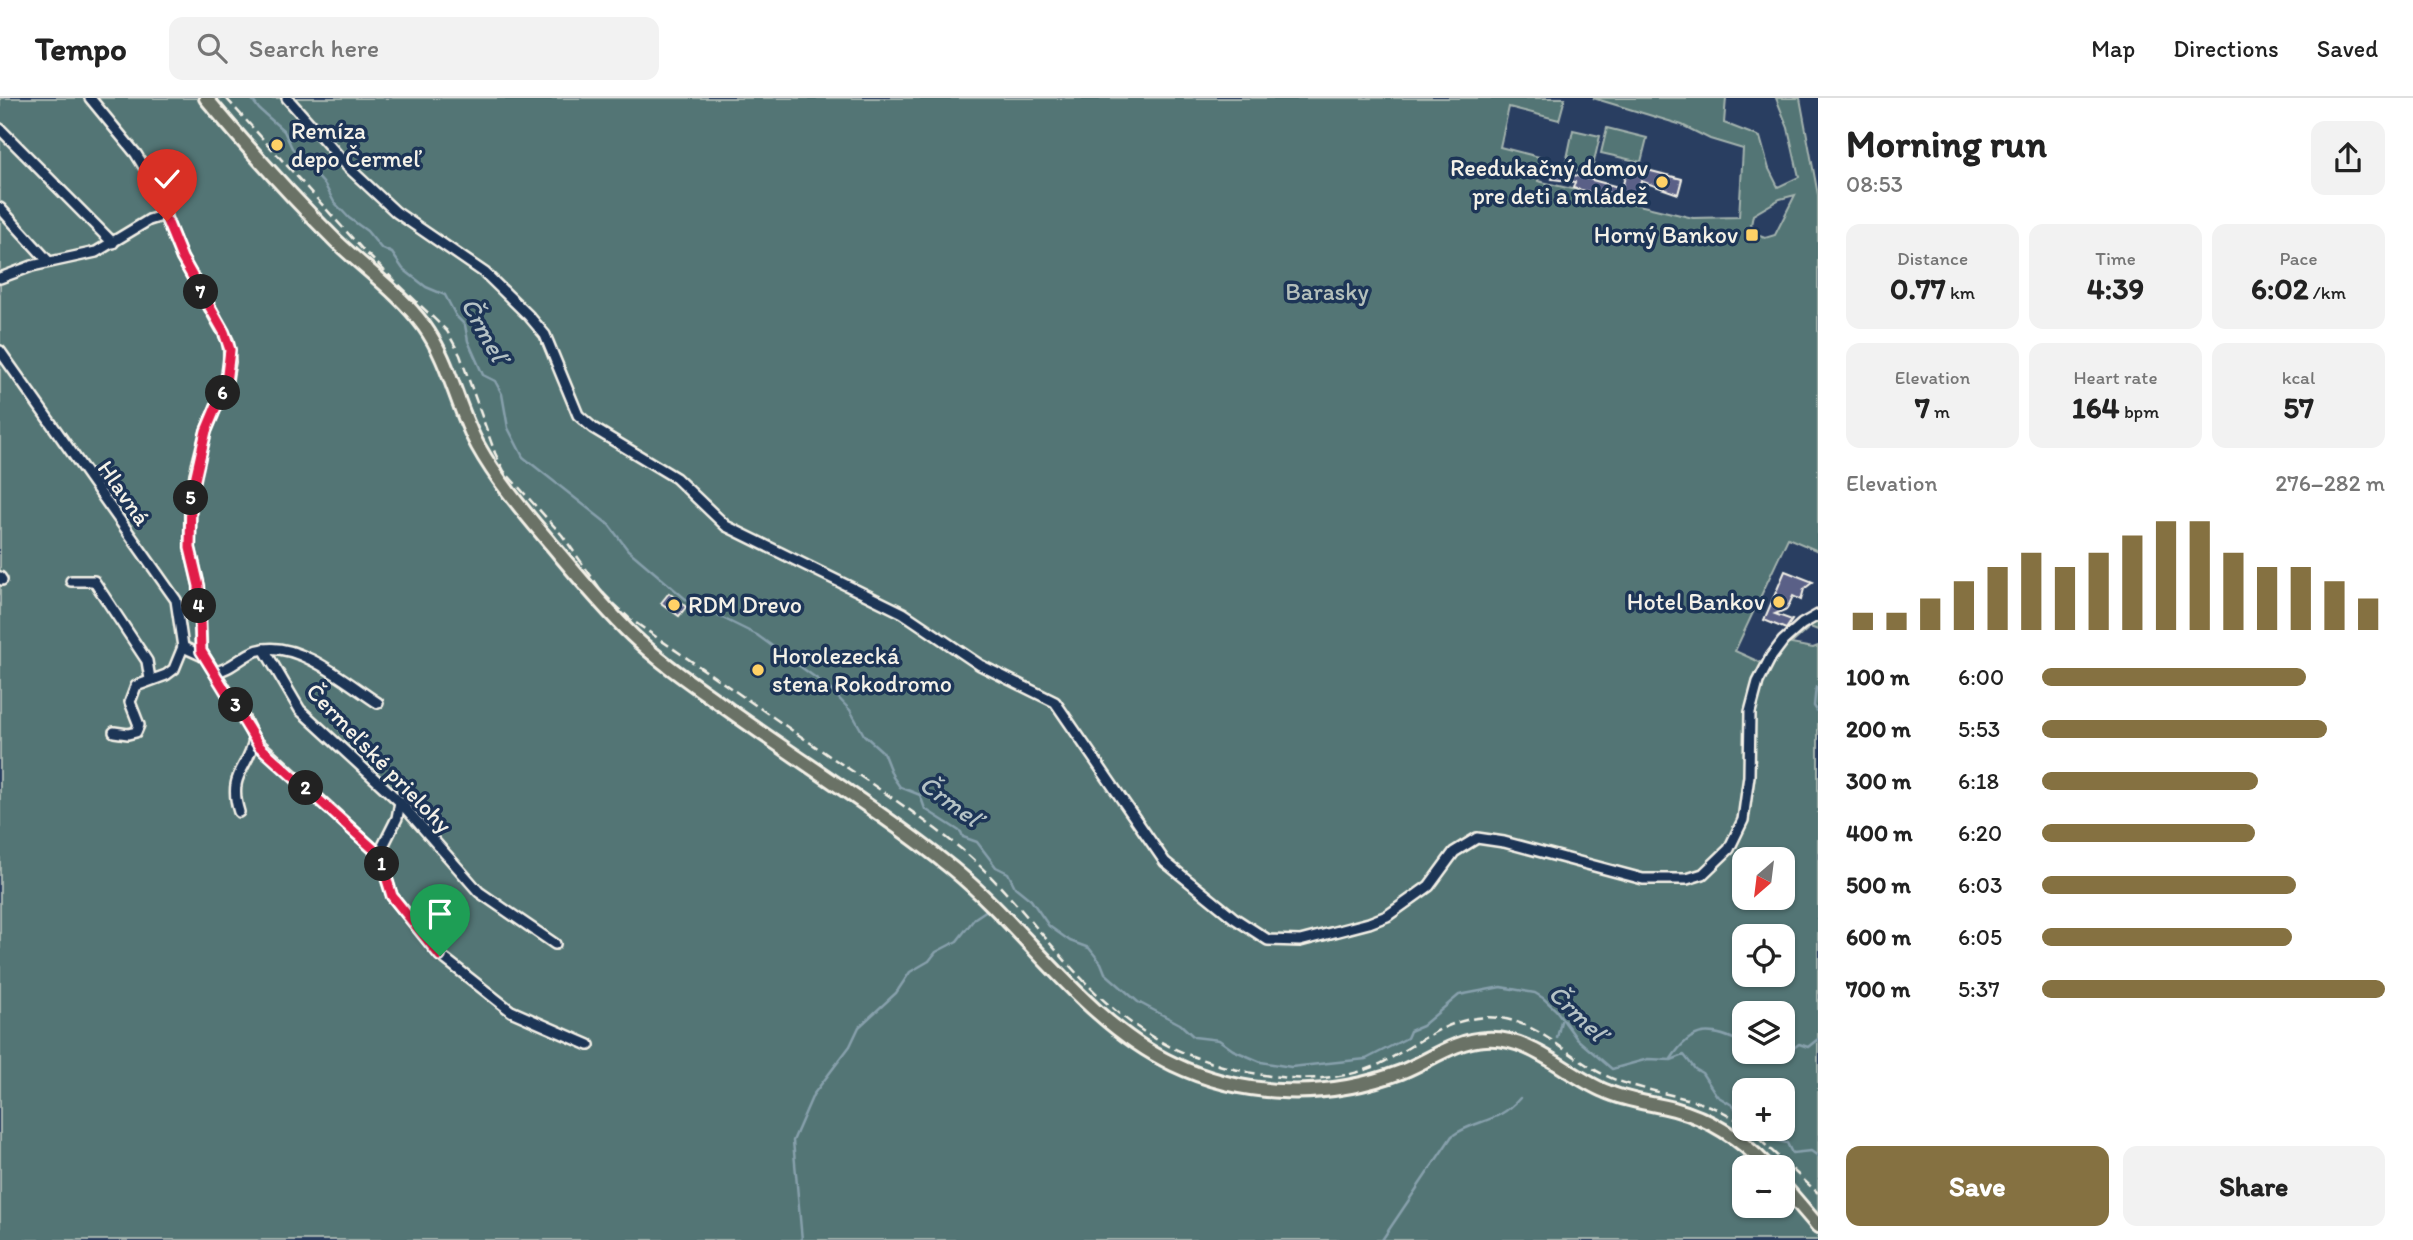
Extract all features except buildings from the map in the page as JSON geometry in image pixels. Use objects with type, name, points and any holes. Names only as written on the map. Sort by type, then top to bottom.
[{"type":"main road","points":[[206,99],[321,226],[419,319],[436,345],[470,431],[495,474],[523,511],[621,624],[689,682],[953,869],[996,907],[1089,1004],[1144,1048],[1185,1070],[1220,1082],[1259,1089],[1300,1092],[1336,1089],[1381,1078],[1468,1042],[1484,1039],[1508,1041],[1547,1058],[1610,1093],[1675,1109],[1706,1121],[1742,1143],[1755,1155]]},
{"type":"main road","points":[[1795,1199],[1818,1226]]},
{"type":"street","points":[[90,98],[136,154],[159,191],[165,215],[182,258],[224,332],[230,350],[226,383],[206,431],[191,497],[190,548],[199,586],[200,647],[203,656],[243,716],[254,739],[379,854],[392,896],[440,956],[511,1010],[589,1045]]},
{"type":"street","points":[[287,98],[349,168],[396,212],[485,273],[529,316],[545,335],[578,415],[593,428],[676,478],[726,526],[903,613],[980,665],[1055,702],[1165,862],[1234,918],[1268,940],[1291,942],[1310,939],[1387,916],[1422,892],[1454,852],[1477,838],[1504,842],[1643,879],[1696,877],[1719,861],[1734,841],[1743,820],[1749,776],[1751,702],[1766,665],[1789,635],[1818,615]]},
{"type":"street","points":[[0,129],[113,243]]},
{"type":"street","points":[[0,208],[49,262]]},
{"type":"street","points":[[1,275],[96,252],[149,220],[165,215]]},
{"type":"street","name":"Hlavná","points":[[0,351],[176,600],[183,647]]},
{"type":"street","points":[[71,580],[94,581],[147,661],[150,679]]},
{"type":"street","points":[[215,672],[228,670],[254,650],[278,646],[304,656],[378,703]]},
{"type":"street","points":[[114,732],[136,732],[139,725],[130,702],[136,686],[166,675],[174,669],[183,647],[203,656]]},
{"type":"street","name":"Čermeľské prielohy","points":[[264,649],[300,710],[400,802],[480,892],[555,944]]},
{"type":"street","points":[[239,812],[235,795],[236,784],[254,739]]},
{"type":"street","points":[[379,854],[397,818],[400,802]]},
{"type":"green space","name":"Barasky","points":[[0,98],[1565,98],[1559,120],[1509,107],[1500,147],[1543,158],[1538,181],[1693,218],[1739,217],[1743,149],[1710,139],[1682,125],[1593,98],[1726,98],[1724,123],[1760,137],[1769,169],[1778,187],[1799,177],[1788,128],[1776,98],[1800,98],[1818,195],[1818,551],[1788,538],[1735,651],[1766,665],[1771,657],[1818,615],[1818,630],[1810,627],[1791,644],[1813,648],[1818,646],[1818,1240],[0,1240]],"holes":[[[1795,195],[1775,235],[1765,238],[1757,235],[1751,225],[1753,215],[1780,199]]]},
{"type":"green space","points":[[1607,128],[1647,138],[1641,162],[1601,153]]},
{"type":"green space","points":[[1573,130],[1600,136],[1591,174],[1565,168]]},
{"type":"waterway","name":"Črmeľ","points":[[251,98],[259,109],[284,131],[292,148],[325,185],[334,202],[349,218],[367,231],[381,248],[392,253],[403,269],[426,287],[445,295],[456,316],[465,325],[468,341],[483,375],[495,381],[502,394],[508,428],[523,457],[609,525],[628,550],[688,601],[757,635],[827,686],[850,710],[864,735],[883,752],[900,787],[920,795],[925,809],[961,832],[963,837],[977,842],[996,867],[1008,873],[1015,887],[1031,900],[1049,926],[1070,941],[1089,948],[1105,973],[1138,1002],[1180,1024],[1194,1037],[1219,1040],[1233,1050],[1261,1062],[1291,1067],[1366,1059],[1407,1038],[1410,1031],[1422,1026],[1459,995],[1501,987],[1535,993],[1543,998],[1556,1010],[1577,1039],[1612,1069],[1648,1059],[1671,1060],[1684,1055],[1695,1069],[1702,1073],[1717,1096],[1732,1105]]},
{"type":"waterway","points":[[1816,687],[1814,706],[1818,712]]},
{"type":"waterway","points":[[802,1240],[793,1141],[813,1095],[850,1046],[859,1027],[896,993],[910,972],[929,961],[936,952],[957,941],[975,918],[990,908]]},
{"type":"waterway","points":[[1557,1038],[1561,1021]]},
{"type":"waterway","points":[[1671,1059],[1679,1048],[1695,1035],[1712,1033],[1732,1039]]},
{"type":"waterway","points":[[1795,1047],[1799,1044],[1808,1047],[1818,1039]]},
{"type":"waterway","points":[[1382,1240],[1452,1136],[1503,1113],[1520,1098]]},
{"type":"waterway","name":"Črmeľ","points":[[1778,1141],[1787,1143],[1792,1153],[1811,1151],[1818,1156]]},
{"type":"railway","points":[[226,98],[363,250],[447,331],[460,355],[504,471],[562,535],[604,594],[630,619],[897,801],[960,848],[988,874],[1092,989],[1120,1015],[1152,1037],[1187,1054],[1233,1069],[1309,1079],[1358,1072],[1380,1064],[1437,1031],[1466,1020],[1500,1018],[1531,1028],[1587,1065],[1616,1080],[1699,1102],[1732,1117]]},
{"type":"railway","points":[[1761,1141],[1818,1193]]},
{"type":"place","name":"Remíza depo Čermeľ","points":[[277,145]]},
{"type":"place","name":"Reedukačný domov pre deti a mládež","points":[[1662,182]]},
{"type":"place","name":"Horný Bankov","points":[[1752,235]]},
{"type":"place","name":"Hotel Bankov","points":[[1779,602]]},
{"type":"place","name":"RDM Drevo","points":[[674,605]]},
{"type":"place","name":"Horolezecká stena Rokodromo","points":[[758,670]]},
{"type":"route","points":[[167,221],[182,258],[224,332],[230,350],[229,372],[219,404],[206,431],[191,497],[190,548],[199,586],[201,651],[259,746],[379,854],[392,896],[440,956]]}]
